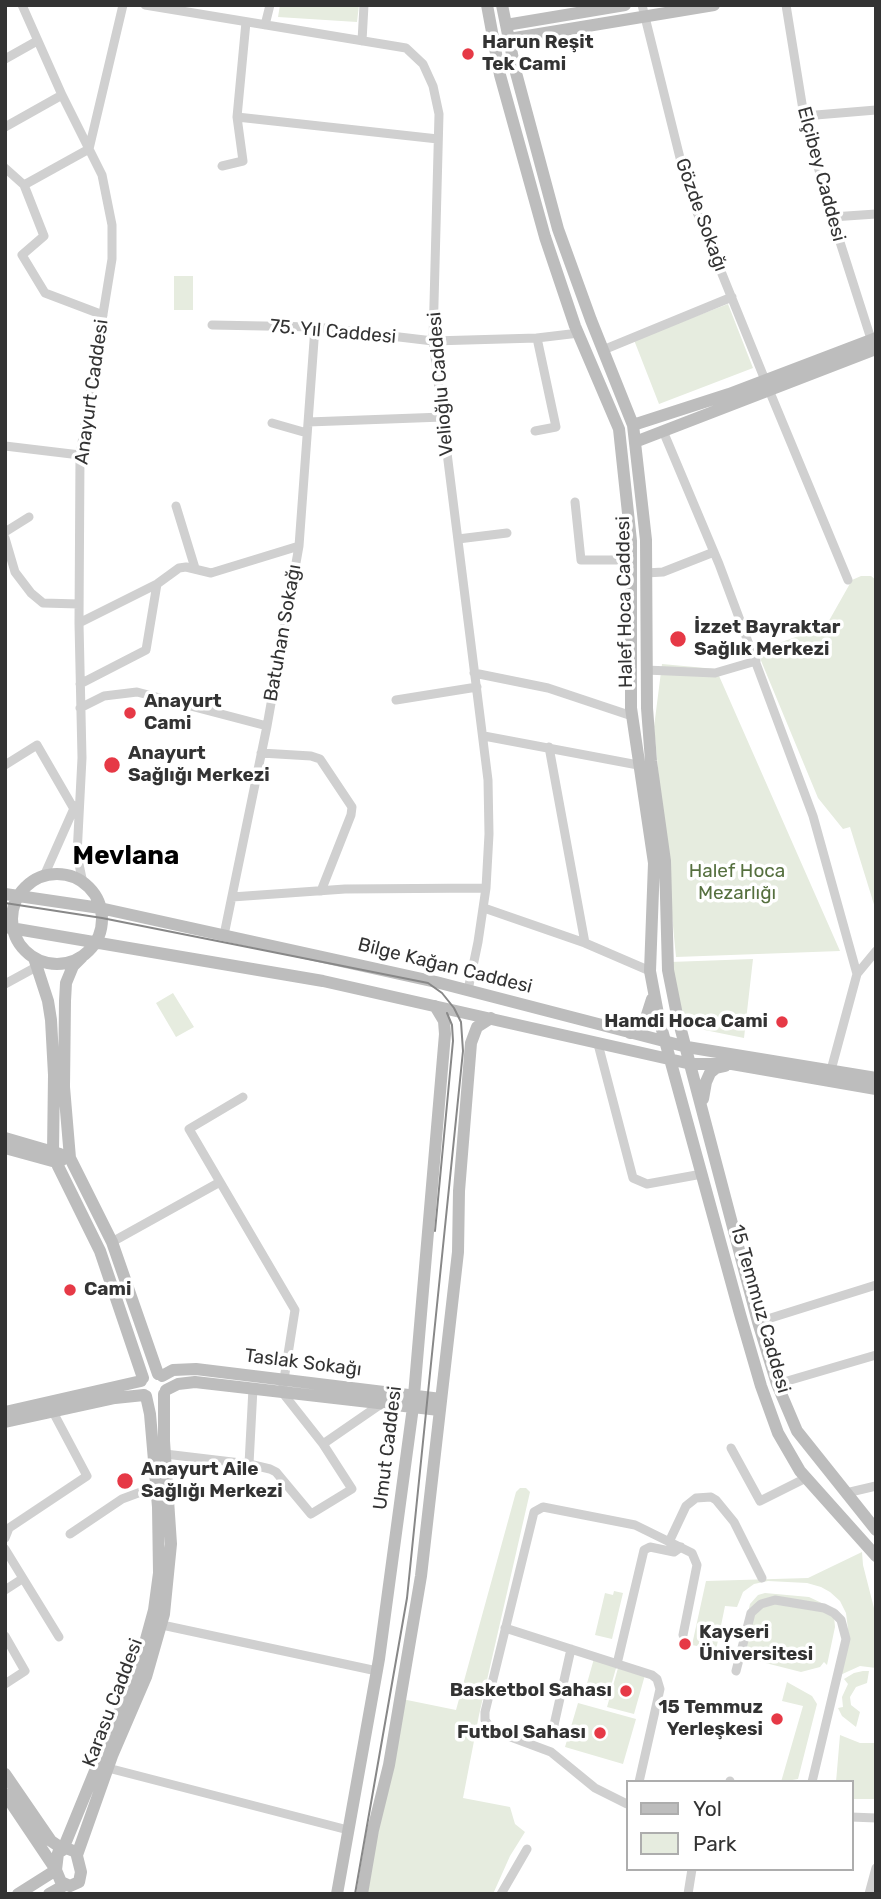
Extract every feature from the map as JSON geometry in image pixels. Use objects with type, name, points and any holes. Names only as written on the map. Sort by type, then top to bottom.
[{"type":"street","name":"Anayurt Caddesi","points":[[22,5],[105,187],[112,225],[112,259],[80,455],[79,623],[82,758],[78,798]]},
{"type":"street","points":[[24,185],[89,149],[123,5]]},
{"type":"street","name":"Velioğlu Caddesi","points":[[145,5],[406,48],[419,58],[427,70],[436,96],[439,114],[433,341],[484,736],[489,806],[484,908],[468,990]]},
{"type":"street","points":[[265,25],[270,5]]},
{"type":"street","points":[[362,41],[364,5]]},
{"type":"street","name":"Halef Hoca Caddesi","points":[[487,5],[500,75],[545,237],[579,333],[619,429],[631,541],[632,716],[654,863],[650,971],[666,1042]]},
{"type":"street","name":"Halef Hoca Caddesi","points":[[502,5],[514,69],[558,229],[633,425],[646,540],[646,670],[651,761],[665,861],[668,970],[687,1047]]},
{"type":"street","points":[[506,25],[625,5]]},
{"type":"street","points":[[509,39],[643,11],[714,5]]},
{"type":"street","name":"Elçibey Caddesi","points":[[786,5],[804,116],[832,217],[874,346]]},
{"type":"street","name":"Gözde Sokağı","points":[[643,11],[688,190],[848,580]]},
{"type":"street","points":[[222,166],[243,161],[237,117],[246,22]]},
{"type":"street","points":[[5,59],[37,41]]},
{"type":"street","points":[[5,127],[62,95]]},
{"type":"street","points":[[804,116],[876,110]]},
{"type":"street","points":[[237,117],[438,139]]},
{"type":"street","points":[[5,168],[24,185],[44,236],[22,256],[45,293],[103,315]]},
{"type":"street","points":[[832,217],[876,214]]},
{"type":"street","points":[[603,350],[732,298]]},
{"type":"street","name":"75. Yıl Caddesi","points":[[212,325],[315,327],[433,341],[537,338],[579,333]]},
{"type":"street","name":"Batuhan Sokağı","points":[[224,935],[267,726],[299,546],[315,327]]},
{"type":"street","points":[[534,431],[556,427],[537,338]]},
{"type":"street","points":[[633,425],[767,385],[874,346]]},
{"type":"street","points":[[635,442],[767,385]]},
{"type":"street","points":[[308,422],[443,417]]},
{"type":"street","points":[[272,423],[307,433]]},
{"type":"street","points":[[663,431],[714,552],[813,816],[857,974]]},
{"type":"street","points":[[5,446],[80,455]]},
{"type":"street","points":[[575,502],[581,560],[631,560]]},
{"type":"street","points":[[176,506],[195,568]]},
{"type":"street","points":[[5,532],[29,517]]},
{"type":"street","points":[[458,539],[508,533]]},
{"type":"street","points":[[5,538],[16,572],[31,593],[43,603],[79,604]]},
{"type":"street","points":[[79,623],[158,584],[179,569],[195,568],[211,573],[299,546]]},
{"type":"street","points":[[646,573],[663,572],[714,552]]},
{"type":"street","points":[[80,684],[146,650],[158,584]]},
{"type":"street","points":[[646,670],[715,673],[756,661]]},
{"type":"street","points":[[474,673],[548,688],[632,716]]},
{"type":"street","points":[[396,700],[477,687]]},
{"type":"street","points":[[80,708],[104,696],[136,692],[267,726]]},
{"type":"street","points":[[484,736],[638,765]]},
{"type":"street","points":[[5,765],[37,745],[74,809]]},
{"type":"street","points":[[549,747],[585,943]]},
{"type":"street","points":[[261,753],[320,759],[352,807],[321,891]]},
{"type":"street","points":[[44,876],[78,798]]},
{"type":"street","points":[[78,798],[77,855],[83,883]]},
{"type":"street","points":[[55,1157],[53,1048],[48,1001],[36,962],[20,946],[9,927],[12,895],[44,876],[58,874],[83,883],[93,892],[102,920],[96,942],[73,966],[66,982],[64,1080],[70,1158],[112,1242],[160,1375],[166,1382],[165,1392],[153,1399],[143,1388]]},
{"type":"street","points":[[232,897],[321,891],[486,888]]},
{"type":"street","name":"Bilge Kağan Caddesi","points":[[12,895],[100,908],[224,935],[468,990],[687,1047],[876,1078]]},
{"type":"street","points":[[484,908],[585,943],[650,971]]},
{"type":"street","name":"Bilge Kağan Caddesi","points":[[9,927],[323,981],[691,1064],[732,1064],[876,1089]]},
{"type":"street","points":[[831,1070],[857,974],[876,951]]},
{"type":"street","points":[[5,984],[36,962],[56,964],[82,957]]},
{"type":"street","points":[[630,1033],[637,1030],[647,1018],[653,992]]},
{"type":"street","name":"Umut Caddesi","points":[[337,1894],[377,1671],[413,1401],[445,1034],[444,1021],[435,1006]]},
{"type":"street","points":[[362,1894],[373,1830],[389,1765],[416,1612],[458,1252],[459,1191],[470,1049],[477,1027],[491,1018]]},
{"type":"street","name":"15 Temmuz Caddesi","points":[[666,1042],[761,1387],[778,1433],[806,1478],[876,1556]]},
{"type":"street","points":[[598,1044],[633,1178],[647,1184],[702,1174]]},
{"type":"street","name":"15 Temmuz Caddesi","points":[[687,1047],[758,1322],[777,1384],[797,1431],[876,1530]]},
{"type":"street","points":[[702,1107],[710,1073],[716,1068],[732,1064]]},
{"type":"street","points":[[165,1454],[263,1466],[276,1472],[311,1514],[352,1489],[283,1386],[295,1310],[189,1129],[243,1097]]},
{"type":"street","points":[[5,1138],[55,1157]]},
{"type":"street","points":[[5,1148],[70,1158]]},
{"type":"street","name":"Karasu Caddesi","points":[[55,1157],[100,1251],[150,1414],[157,1486],[159,1573],[150,1627],[140,1661],[63,1849]]},
{"type":"street","points":[[112,1242],[220,1182]]},
{"type":"street","points":[[758,1322],[876,1285]]},
{"type":"street","points":[[777,1384],[876,1355]]},
{"type":"street","name":"Taslak Sokağı","points":[[160,1375],[184,1368],[381,1404],[413,1401]]},
{"type":"street","points":[[5,1422],[115,1398],[143,1388],[150,1373],[160,1375]]},
{"type":"street","name":"Taslak Sokağı","points":[[165,1392],[186,1382],[253,1388],[283,1386],[440,1405]]},
{"type":"street","points":[[5,1412],[143,1388]]},
{"type":"street","points":[[249,1464],[253,1388]]},
{"type":"street","name":"Karasu Caddesi","points":[[77,1855],[108,1768],[136,1704],[162,1625],[171,1544],[165,1454],[165,1392]]},
{"type":"street","points":[[323,1444],[381,1404]]},
{"type":"street","points":[[5,1538],[9,1528],[87,1476],[53,1412]]},
{"type":"street","points":[[731,1448],[760,1501],[806,1478]]},
{"type":"street","points":[[70,1534],[122,1499],[157,1486]]},
{"type":"street","points":[[846,1493],[876,1486]]},
{"type":"street","points":[[669,1542],[689,1503],[699,1497],[711,1497],[734,1522],[762,1578]]},
{"type":"street","points":[[626,1804],[595,1788],[551,1752],[489,1727],[485,1712],[533,1514],[537,1508],[635,1525],[692,1553],[697,1562],[683,1635]]},
{"type":"street","points":[[617,1664],[644,1550],[650,1547],[674,1552],[681,1547]]},
{"type":"street","points":[[5,1549],[59,1637]]},
{"type":"street","points":[[5,1590],[22,1579]]},
{"type":"street","points":[[736,1671],[751,1613],[761,1604],[775,1600],[824,1608],[841,1620],[846,1639],[812,1780]]},
{"type":"street","points":[[162,1625],[377,1671]]},
{"type":"street","points":[[505,1628],[652,1675],[660,1685],[639,1780]]},
{"type":"street","points":[[5,1636],[25,1671],[5,1684]]},
{"type":"street","points":[[552,1734],[571,1649]]},
{"type":"street","points":[[108,1768],[348,1830]]},
{"type":"street","points":[[5,1774],[51,1841],[63,1849],[73,1850],[77,1855],[85,1894]]},
{"type":"street","points":[[5,1794],[56,1870],[61,1882],[68,1888]]},
{"type":"street","points":[[853,1817],[876,1818]]},
{"type":"street","points":[[56,1870],[58,1853],[63,1849]]},
{"type":"street","points":[[501,1894],[527,1849]]},
{"type":"street","points":[[869,1894],[876,1868]]},
{"type":"street","points":[[18,1894],[56,1870]]},
{"type":"street","points":[[688,1894],[692,1871]]},
{"type":"street","points":[[50,1894],[74,1886],[81,1879]]},
{"type":"green space","points":[[280,5],[359,5],[357,22],[278,17]]},
{"type":"green space","points":[[174,276],[193,276],[193,310],[174,310]]},
{"type":"green space","points":[[728,304],[753,368],[659,404],[634,340]]},
{"type":"green space","points":[[871,576],[876,580],[876,911],[850,827],[843,829],[818,798],[757,651],[826,626],[852,580]]},
{"type":"green space","name":"Halef Hoca Mezarlığı","points":[[662,664],[716,669],[840,951],[676,957],[654,727]]},
{"type":"green space","points":[[753,959],[744,1038],[685,1026],[670,962]]},
{"type":"green space","points":[[173,993],[194,1027],[176,1037],[156,1003]]},
{"type":"green space","points":[[520,1488],[526,1488],[530,1492],[479,1715],[463,1798],[510,1807],[515,1824],[525,1832],[510,1856],[493,1894],[367,1894],[402,1699],[456,1710],[516,1492]]},
{"type":"green space","points":[[862,1552],[876,1616],[876,1668],[860,1666],[838,1676],[848,1629],[846,1613],[840,1601],[830,1592],[807,1583],[768,1581],[754,1584],[743,1592],[737,1607],[725,1606],[716,1650],[692,1645],[706,1581],[808,1578]]},
{"type":"green space","points":[[614,1591],[623,1593],[612,1639],[595,1635],[605,1593],[613,1595]]},
{"type":"green space","points":[[765,1593],[809,1597],[828,1606],[834,1616],[835,1627],[827,1665],[824,1662],[820,1667],[801,1672],[738,1656],[750,1604],[758,1595]]},
{"type":"green space","points":[[595,1655],[618,1661],[607,1700],[584,1694]]},
{"type":"green space","name":"Basketbol Sahası","points":[[618,1668],[645,1675],[634,1714],[607,1707]]},
{"type":"green space","points":[[869,1671],[867,1683],[856,1687],[850,1697],[851,1705],[860,1712],[856,1727],[842,1716],[838,1708],[843,1707],[842,1697],[848,1684],[844,1679]]},
{"type":"green space","points":[[787,1682],[812,1696],[817,1704],[798,1779],[792,1780],[782,1780],[803,1706],[782,1701]]},
{"type":"green space","name":"Futbol Sahası","points":[[578,1703],[636,1719],[623,1764],[565,1747]]},
{"type":"green space","points":[[840,1735],[860,1743],[876,1743],[875,1799],[853,1799],[853,1780],[836,1780]]},
{"type":"tram line","points":[[5,903],[102,918],[428,983],[442,993],[461,1022],[463,1051],[407,1598],[355,1894]]},
{"type":"tram line","points":[[435,1231],[453,1041],[452,1025],[447,1013]]},
{"type":"place","name":"Harun Reşit Tek Cami","points":[[468,54]]},
{"type":"place","name":"İzzet Bayraktar Sağlık Merkezi","points":[[678,639]]},
{"type":"place","name":"Anayurt Cami","points":[[130,713]]},
{"type":"place","name":"Anayurt Sağlığı Merkezi","points":[[112,765]]},
{"type":"place","name":"Hamdi Hoca Cami","points":[[782,1022]]},
{"type":"place","name":"Cami","points":[[70,1290]]},
{"type":"place","name":"Anayurt Aile Sağlığı Merkezi","points":[[125,1481]]},
{"type":"place","name":"Kayseri Üniversitesi","points":[[685,1644]]},
{"type":"place","name":"Basketbol Sahası","points":[[626,1691]]},
{"type":"place","name":"15 Temmuz Yerleşkesi","points":[[777,1719]]},
{"type":"place","name":"Futbol Sahası","points":[[600,1733]]},
{"type":"district","name":"Mevlana","points":[[126,856]]}]
